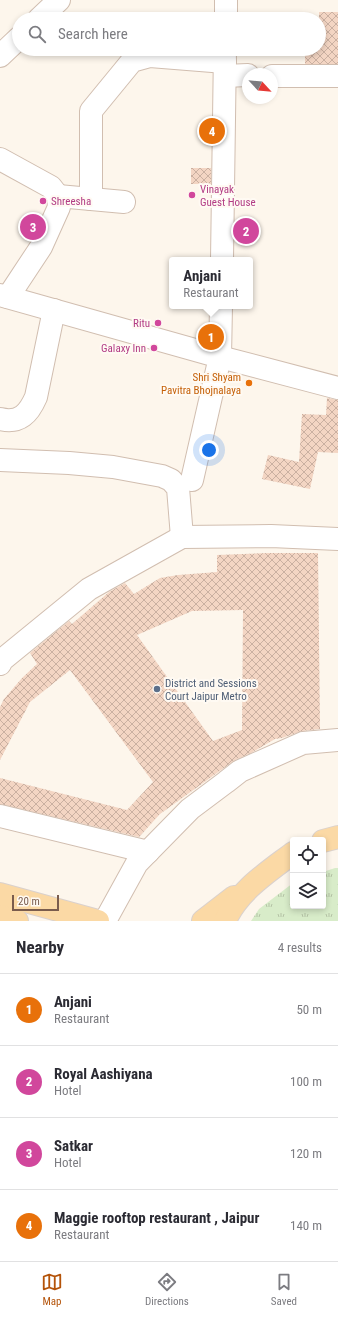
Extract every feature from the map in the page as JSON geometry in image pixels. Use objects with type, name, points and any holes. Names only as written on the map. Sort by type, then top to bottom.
[{"type":"main road","points":[[326,840],[338,837]]},
{"type":"main road","points":[[203,921],[290,855]]},
{"type":"main road","points":[[225,921],[229,911],[255,881]]},
{"type":"main road","points":[[0,894],[98,921]]},
{"type":"main road","points":[[0,916],[17,921]]},
{"type":"street","points":[[46,12],[59,0]]},
{"type":"street","points":[[226,0],[226,12]]},
{"type":"street","points":[[0,56],[12,45]]},
{"type":"street","points":[[91,199],[91,111],[132,61],[150,56],[225,62],[242,72]]},
{"type":"street","points":[[222,257],[225,62]]},
{"type":"street","points":[[278,76],[338,76]]},
{"type":"street","points":[[0,159],[51,187],[58,196],[59,207],[41,247],[4,296],[220,357],[338,388]]},
{"type":"street","points":[[58,196],[124,202]]},
{"type":"street","points":[[192,480],[220,357],[221,309]]},
{"type":"street","points":[[0,419],[7,421],[19,419],[30,409],[36,397],[54,310]]},
{"type":"street","points":[[0,460],[69,463],[113,467],[162,476],[171,480],[178,488],[182,537]]},
{"type":"street","points":[[0,664],[2,660],[89,589],[182,537],[271,536],[338,539]]},
{"type":"street","points":[[105,921],[137,863],[190,809],[240,771],[302,743],[338,740]]},
{"type":"street","points":[[0,816],[148,852]]},
{"type":"green space","points":[[338,868],[338,921],[251,921],[259,909],[290,885],[290,909],[326,909],[326,871]]},
{"type":"building","points":[[326,12],[338,12],[338,64],[305,64],[305,56],[326,56]]},
{"type":"building","points":[[191,168],[211,168],[211,184],[191,184]]},
{"type":"building","points":[[327,398],[338,400],[338,453],[318,452],[310,489],[262,479],[268,455],[299,462],[302,414],[326,415]]},
{"type":"building","name":"District and Sessions Court Jaipur Metro","points":[[318,553],[320,729],[302,731],[275,739],[251,753],[235,760],[160,814],[139,837],[0,804],[0,778],[127,810],[153,782],[70,670],[30,702],[0,760],[0,707],[4,699],[22,678],[37,664],[30,653],[69,621],[72,624],[109,592],[125,583],[134,594],[160,578],[217,572],[217,555]],"holes":[[[243,610],[242,730],[213,741],[137,635],[192,611]]]},
{"type":"place","name":"Maggie rooftop restaurant , Jaipur","points":[[212,131]]},
{"type":"place","name":"Vinayak Guest House","points":[[192,195]]},
{"type":"place","name":"Shreesha","points":[[43,201]]},
{"type":"place","name":"Satkar","points":[[33,227]]},
{"type":"place","name":"Royal Aashiyana","points":[[246,231]]},
{"type":"place","name":"Ritu","points":[[158,323]]},
{"type":"place","name":"Anjani","points":[[211,337]]},
{"type":"place","name":"Galaxy Inn","points":[[154,348]]},
{"type":"place","name":"Shri Shyam Pavitra Bhojnalaya","points":[[249,383]]},
{"type":"place","name":"District and Sessions Court Jaipur Metro","points":[[157,689]]}]
